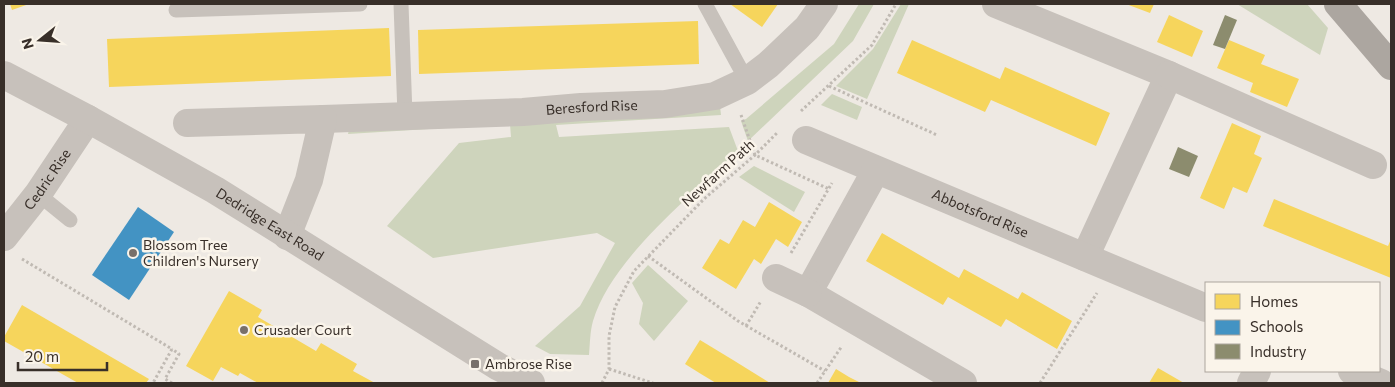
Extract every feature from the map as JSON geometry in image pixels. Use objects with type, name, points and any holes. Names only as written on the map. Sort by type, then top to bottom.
[{"type":"main road","points":[[1338,4],[1391,66]]},
{"type":"street","name":"Beresford Rise","points":[[187,123],[523,112],[581,107],[665,104],[715,96],[739,85],[768,65],[807,28],[824,4]]},
{"type":"street","points":[[996,4],[1169,75],[1373,165]]},
{"type":"street","name":"Dedridge East Road","points":[[4,75],[88,119],[215,190],[500,366],[531,383]]},
{"type":"street","points":[[1085,257],[1169,75]]},
{"type":"street","points":[[288,236],[309,180],[323,118]]},
{"type":"street","name":"Cedric Rise","points":[[4,237],[38,194],[88,119]]},
{"type":"street","name":"Abbotsford Rise","points":[[795,133],[847,158],[1205,308]]},
{"type":"street","points":[[808,293],[876,170]]},
{"type":"street","points":[[776,278],[808,293],[963,383]]},
{"type":"street","points":[[1354,372],[1381,383]]},
{"type":"lane","points":[[176,10],[360,4]]},
{"type":"lane","points":[[401,4],[405,115]]},
{"type":"lane","points":[[705,4],[739,85]]},
{"type":"lane","points":[[38,194],[70,220]]},
{"type":"path","points":[[800,113],[872,45],[896,4]]},
{"type":"path","points":[[739,85],[755,155],[829,189]]},
{"type":"path","points":[[828,86],[937,135]]},
{"type":"path","name":"Newfarm Path","points":[[602,383],[609,369],[609,336],[615,307],[634,271],[704,199],[755,155],[795,133]]},
{"type":"path","points":[[746,326],[847,158]]},
{"type":"path","points":[[648,256],[746,326],[825,371]]},
{"type":"path","points":[[21,258],[180,354],[165,379],[172,383]]},
{"type":"path","points":[[1040,383],[1112,269]]},
{"type":"path","points":[[817,383],[858,322]]},
{"type":"path","points":[[152,383],[172,349]]},
{"type":"path","points":[[609,369],[653,383]]},
{"type":"green space","points":[[859,4],[874,4],[853,41],[748,141],[741,121],[746,119],[834,44]]},
{"type":"green space","points":[[901,4],[909,4],[867,99],[836,86],[873,49]]},
{"type":"green space","points":[[1237,4],[1307,4],[1328,28],[1320,55]]},
{"type":"green space","points":[[832,94],[862,107],[857,120],[821,105]]},
{"type":"green space","points":[[720,106],[721,115],[556,125],[559,137],[729,127],[738,151],[655,229],[617,274],[603,297],[593,321],[589,355],[550,354],[535,346],[580,306],[615,243],[597,233],[433,258],[387,226],[459,143],[511,137],[510,124],[348,134],[350,125]]},
{"type":"green space","points":[[754,166],[805,192],[794,212],[739,177]]},
{"type":"green space","points":[[648,265],[688,301],[654,341],[639,324],[643,303],[632,283]]},
{"type":"building: Homes","points":[[10,4],[29,4],[12,10]]},
{"type":"building: Homes","points":[[730,4],[778,4],[762,27]]},
{"type":"building: Homes","points":[[1126,4],[1154,4],[1150,13]]},
{"type":"building: Homes","points":[[1169,15],[1203,31],[1192,57],[1157,42]]},
{"type":"building: Homes","points":[[698,21],[699,64],[419,74],[418,30]]},
{"type":"building: Homes","points":[[389,28],[391,76],[109,87],[107,39]]},
{"type":"building: Homes","points":[[912,40],[1000,79],[1005,67],[1110,113],[1096,146],[991,100],[985,112],[897,73]]},
{"type":"building: Homes","points":[[1229,40],[1265,55],[1261,64],[1299,79],[1287,107],[1250,92],[1253,83],[1217,68]]},
{"type":"building: Homes","points":[[1232,123],[1261,136],[1254,154],[1262,158],[1247,193],[1233,187],[1224,209],[1200,198]]},
{"type":"building: Homes","points":[[1274,199],[1388,246],[1391,239],[1391,278],[1263,226]]},
{"type":"building: Homes","points":[[769,202],[802,222],[788,247],[776,239],[761,264],[754,259],[736,289],[702,268],[720,239],[729,244],[743,220],[755,227]]},
{"type":"building: Homes","points":[[882,233],[959,278],[964,269],[1018,299],[1022,292],[1072,321],[1057,349],[1006,319],[1001,327],[948,297],[943,305],[866,261]]},
{"type":"building: Homes","name":"Crusader Court","points":[[229,291],[262,310],[258,317],[316,351],[321,343],[357,364],[353,371],[375,383],[258,383],[240,373],[238,376],[221,367],[213,381],[186,366]]},
{"type":"building: Homes","points":[[22,305],[149,379],[146,383],[78,383],[4,341],[4,337]]},
{"type":"building: Homes","points":[[700,340],[770,383],[716,383],[701,374],[685,364]]},
{"type":"building: Homes","points":[[1158,368],[1184,383],[1149,383]]},
{"type":"building: Homes","points":[[836,369],[849,377],[861,383],[828,383]]},
{"type":"building: Schools","name":"Blossom Tree Children's Nursery","points":[[138,207],[174,232],[129,300],[92,275]]},
{"type":"building: Industry","points":[[1225,15],[1237,20],[1225,49],[1213,45]]},
{"type":"building: Industry","points":[[1178,147],[1198,156],[1189,177],[1169,169]]},
{"type":"place","name":"Blossom Tree Children's Nursery","points":[[133,253]]},
{"type":"place","name":"Crusader Court","points":[[244,330]]},
{"type":"place","name":"Ambrose Rise","points":[[475,364]]}]
